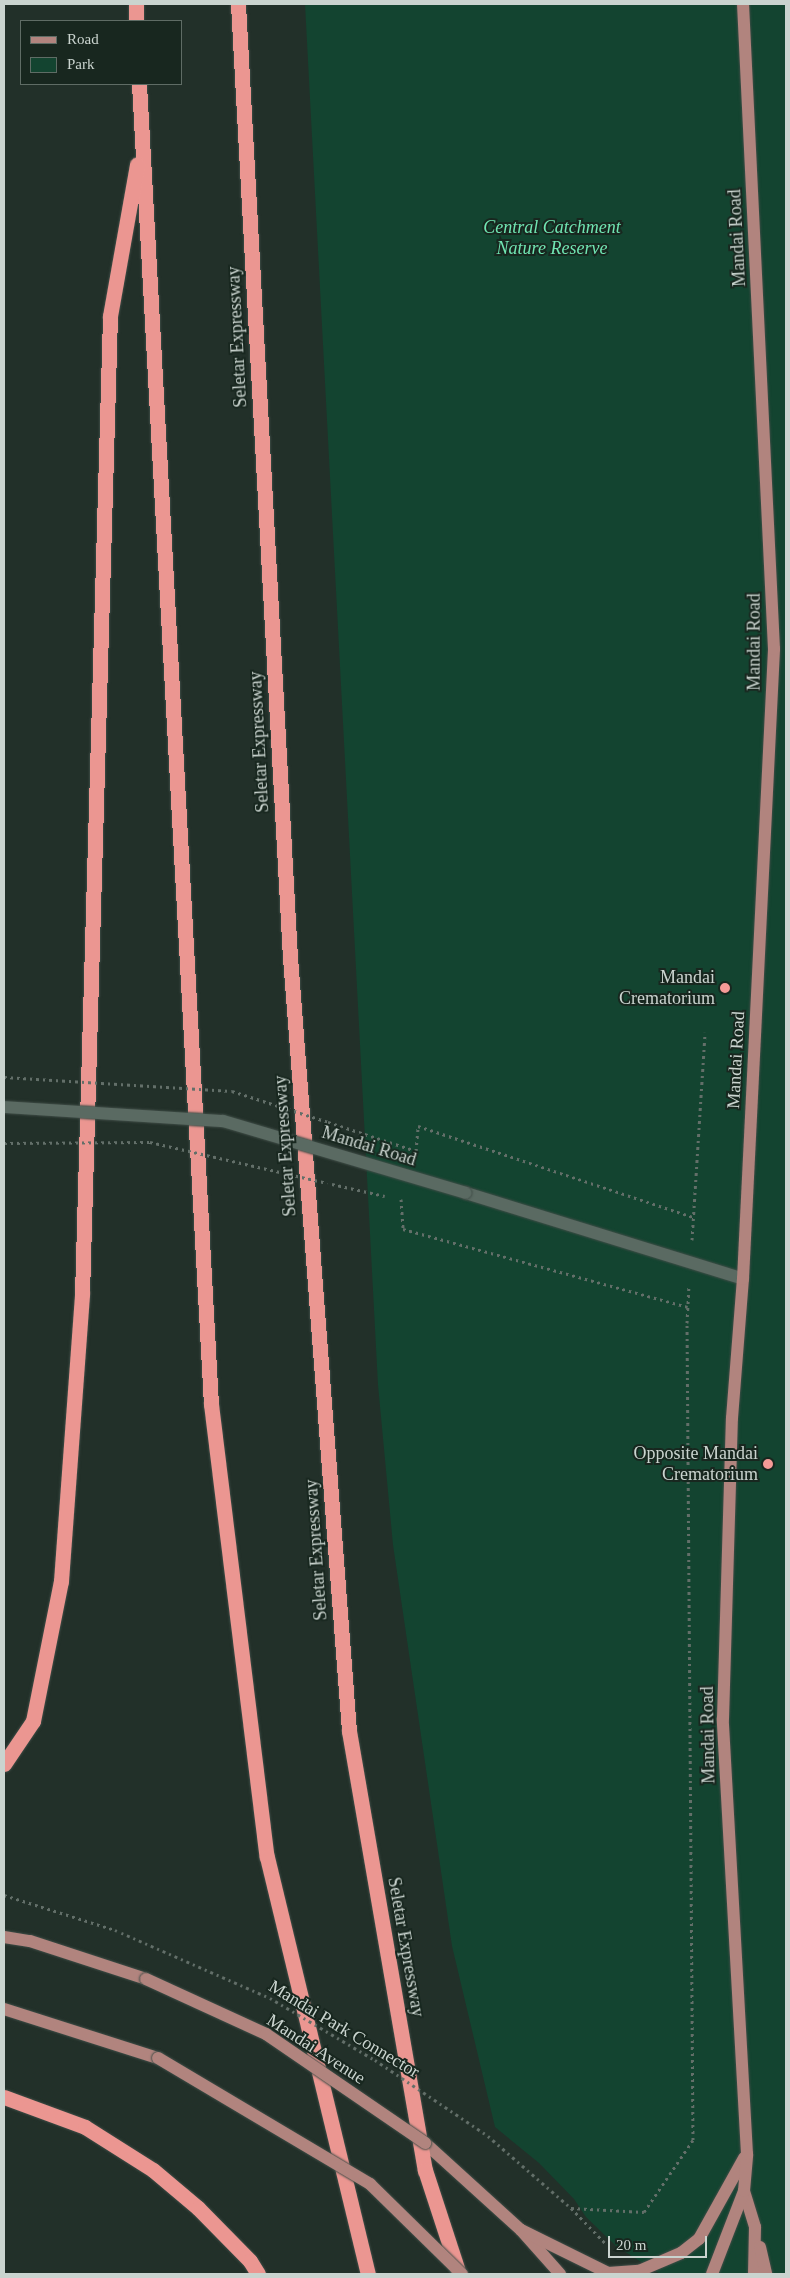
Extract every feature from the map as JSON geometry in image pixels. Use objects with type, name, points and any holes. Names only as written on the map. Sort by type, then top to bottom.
[{"type":"highway","points":[[136,4],[136,20]]},
{"type":"highway","name":"Seletar Expressway","points":[[238,4],[290,957],[349,1731],[425,2170],[461,2274]]},
{"type":"highway","points":[[139,85],[211,1404],[267,1857],[368,2274]]},
{"type":"highway","points":[[4,1764],[33,1721],[62,1581],[82,1294],[110,316],[142,140]]},
{"type":"highway","points":[[4,2097],[84,2127],[153,2170],[198,2208],[250,2261],[258,2274]]},
{"type":"main road","name":"Mandai Road","points":[[712,2274],[744,2191],[747,2154],[723,1719],[732,1418],[743,1280],[774,649],[743,4]]},
{"type":"main road","name":"Mandai Avenue","points":[[4,1937],[30,1941],[146,1979],[266,2034],[425,2143],[521,2230],[560,2274]]},
{"type":"main road","points":[[4,2009],[158,2058],[370,2184],[461,2274]]},
{"type":"main road","points":[[521,2230],[608,2273],[639,2271],[680,2253],[699,2239],[747,2154]]},
{"type":"main road","name":"Mandai Road","points":[[744,2191],[755,2227],[754,2274]]},
{"type":"main road","points":[[755,2227],[766,2274]]},
{"type":"street","name":"Mandai Road","points":[[4,1107],[223,1121],[466,1193],[743,1280]]},
{"type":"path","points":[[571,2208],[644,2212],[693,2140],[688,1307],[705,1032]]},
{"type":"path","points":[[4,1077],[232,1091],[416,1151],[418,1126],[693,1218]]},
{"type":"path","points":[[4,1143],[150,1142],[403,1200],[403,1229],[688,1307]]},
{"type":"path","name":"Mandai Park Connector","points":[[4,1895],[115,1930],[270,1998],[375,2060],[488,2136],[614,2248]]},
{"type":"green space","name":"Central Catchment Nature Reserve","points":[[305,4],[786,4],[786,2274],[660,2274],[616,2246],[586,2217],[574,2199],[539,2163],[495,2127],[452,1946],[393,1545],[378,1385]]},
{"type":"place","name":"Mandai Crematorium","points":[[725,988]]},
{"type":"place","name":"Opposite Mandai Crematorium","points":[[768,1464]]}]
